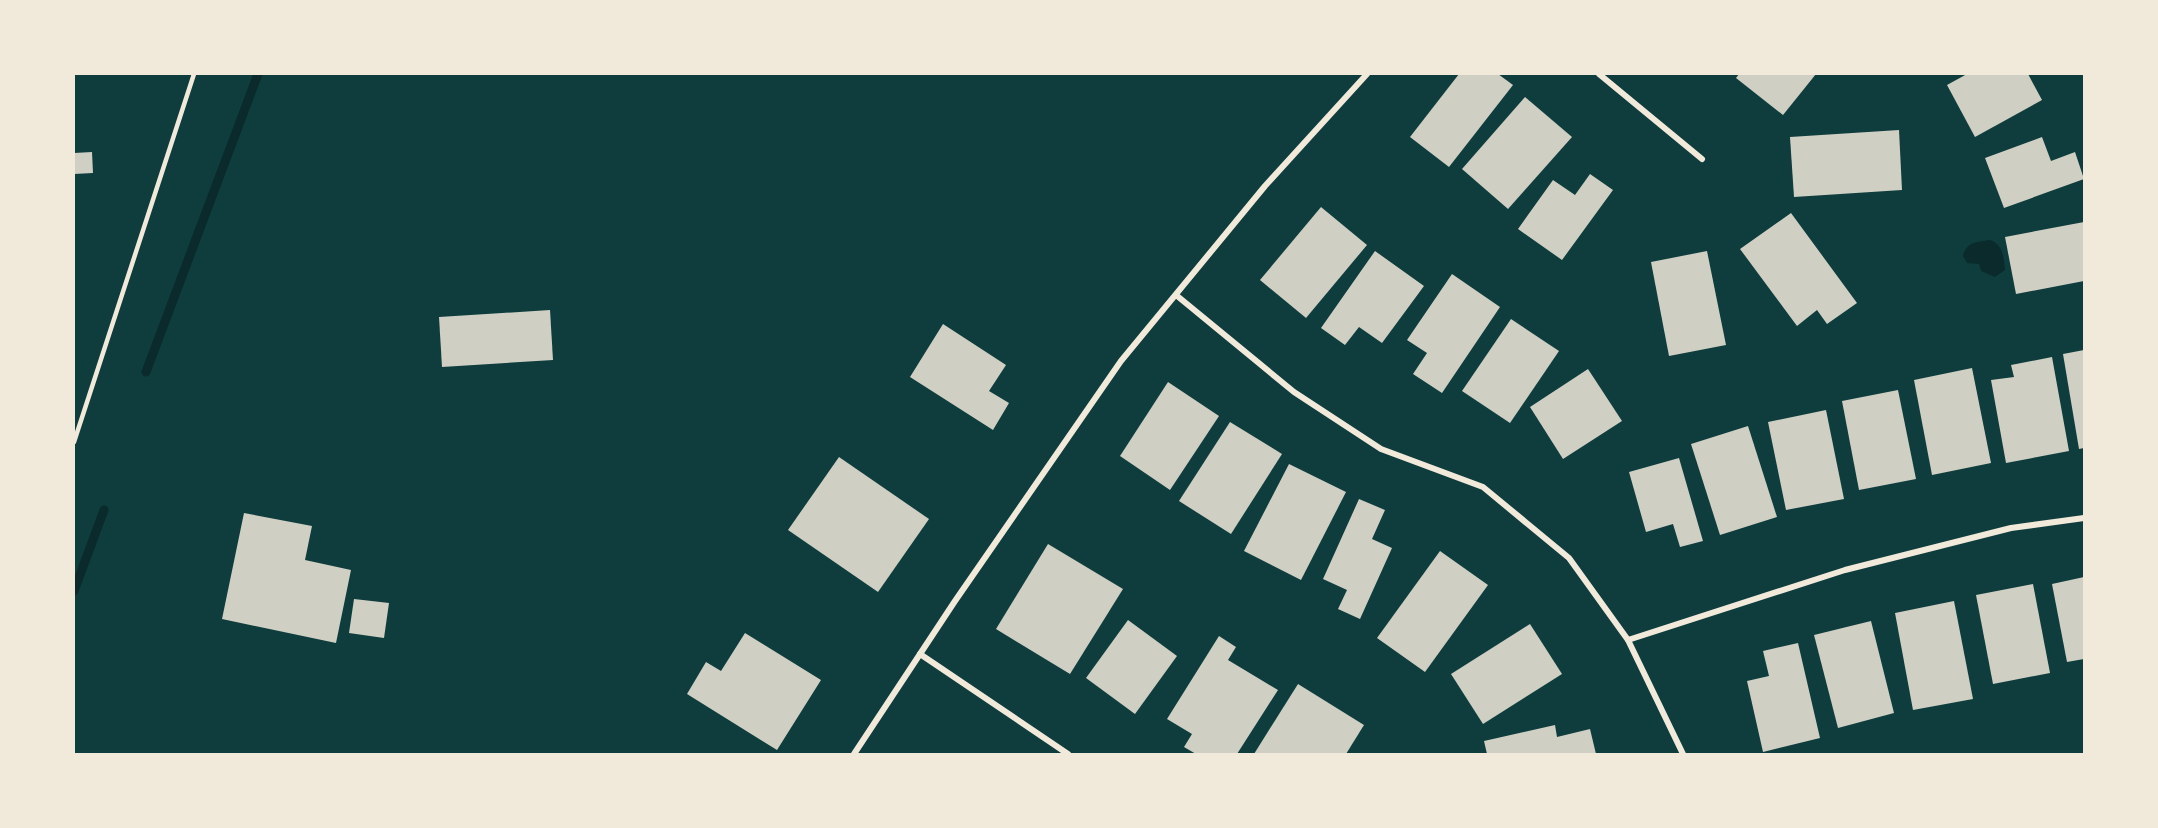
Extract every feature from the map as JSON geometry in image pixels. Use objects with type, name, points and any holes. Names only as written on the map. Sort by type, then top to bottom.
[{"type":"street","points":[[854,754],[920,654],[1122,361],[1265,186],[1368,74]]},
{"type":"street","points":[[1599,74],[1702,159]]},
{"type":"street","points":[[1176,295],[1294,392],[1381,449],[1483,487],[1569,558],[1628,640],[1683,754]]},
{"type":"street","points":[[1628,640],[1845,570],[2011,528],[2085,518]]},
{"type":"street","points":[[920,654],[1068,754]]},
{"type":"lane","points":[[74,442],[194,74]]},
{"type":"water","points":[[1990,240],[2000,248],[2004,261],[2005,270],[1995,277],[1981,271],[1979,264],[1967,263],[1963,256],[1969,245]]},
{"type":"building","points":[[1459,74],[1498,74],[1513,85],[1449,167],[1410,137]]},
{"type":"building","points":[[1739,74],[1816,74],[1783,115],[1736,78]]},
{"type":"building","points":[[1967,74],[2028,74],[2042,100],[1975,137],[1947,85]]},
{"type":"building","points":[[1525,97],[1572,137],[1508,209],[1462,169]]},
{"type":"building","points":[[1899,130],[1902,190],[1794,197],[1790,137]]},
{"type":"building","points":[[2042,137],[2051,161],[2075,152],[2084,179],[2004,208],[1985,158]]},
{"type":"building","points":[[92,152],[93,173],[74,174],[74,153]]},
{"type":"building","points":[[1590,174],[1613,190],[1562,260],[1518,229],[1553,180],[1575,195]]},
{"type":"building","points":[[1321,207],[1367,245],[1306,318],[1260,280]]},
{"type":"building","points":[[1791,213],[1857,303],[1827,324],[1817,310],[1797,326],[1740,249]]},
{"type":"building","points":[[2084,222],[2084,281],[2016,294],[2005,237]]},
{"type":"building","points":[[1375,251],[1424,286],[1382,343],[1359,327],[1345,345],[1321,328]]},
{"type":"building","points":[[1707,251],[1726,345],[1669,356],[1651,262]]},
{"type":"building","points":[[1452,274],[1500,307],[1442,393],[1413,374],[1427,353],[1407,340]]},
{"type":"building","points":[[550,310],[553,360],[442,367],[439,317]]},
{"type":"building","points":[[1511,319],[1559,351],[1510,423],[1462,391]]},
{"type":"building","points":[[943,324],[1006,365],[989,391],[1009,403],[993,430],[910,377]]},
{"type":"building","points":[[2084,350],[2084,448],[2079,449],[2063,354]]},
{"type":"building","points":[[2052,357],[2069,451],[2006,463],[1991,380],[2014,377],[2011,365]]},
{"type":"building","points":[[1972,368],[1991,463],[1932,475],[1914,380]]},
{"type":"building","points":[[1588,369],[1622,421],[1563,459],[1530,407]]},
{"type":"building","points":[[1168,382],[1219,416],[1170,490],[1120,456]]},
{"type":"building","points":[[1898,390],[1916,479],[1859,490],[1842,401]]},
{"type":"building","points":[[1826,410],[1844,499],[1786,510],[1768,422]]},
{"type":"building","points":[[1230,422],[1282,454],[1231,534],[1179,501]]},
{"type":"building","points":[[1748,426],[1777,517],[1720,535],[1691,444]]},
{"type":"building","points":[[839,457],[929,519],[878,592],[788,530]]},
{"type":"building","points":[[1679,458],[1703,541],[1680,547],[1673,524],[1646,532],[1629,472]]},
{"type":"building","points":[[1289,464],[1346,492],[1301,580],[1244,551]]},
{"type":"building","points":[[1359,499],[1385,510],[1372,539],[1392,548],[1360,619],[1338,609],[1347,590],[1323,579]]},
{"type":"building","points":[[244,513],[312,526],[305,560],[351,570],[336,643],[222,619]]},
{"type":"building","points":[[1048,544],[1123,589],[1070,674],[996,629]]},
{"type":"building","points":[[1440,551],[1488,585],[1425,672],[1377,638]]},
{"type":"building","points":[[2084,577],[2084,659],[2067,662],[2052,584]]},
{"type":"building","points":[[2033,584],[2050,673],[1993,684],[1976,595]]},
{"type":"building","points":[[354,599],[389,603],[384,638],[349,633]]},
{"type":"building","points":[[1954,601],[1973,699],[1913,710],[1895,613]]},
{"type":"building","points":[[1128,620],[1177,656],[1135,714],[1086,678]]},
{"type":"building","points":[[1871,621],[1894,713],[1838,728],[1814,635]]},
{"type":"building","points":[[1530,624],[1562,674],[1483,724],[1451,674]]},
{"type":"building","points":[[745,633],[821,680],[777,750],[687,694],[706,662],[721,671]]},
{"type":"building","points":[[1219,636],[1236,647],[1228,660],[1278,690],[1237,754],[1196,754],[1184,747],[1192,734],[1167,719]]},
{"type":"building","points":[[1798,643],[1820,738],[1763,752],[1747,681],[1769,676],[1763,651]]},
{"type":"building","points":[[1298,684],[1364,725],[1346,754],[1254,754]]},
{"type":"building","points":[[1555,725],[1557,737],[1590,729],[1596,754],[1487,754],[1484,741]]},
{"type":"waterway","points":[[146,372],[258,74]]},
{"type":"waterway","points":[[74,591],[104,510]]}]
